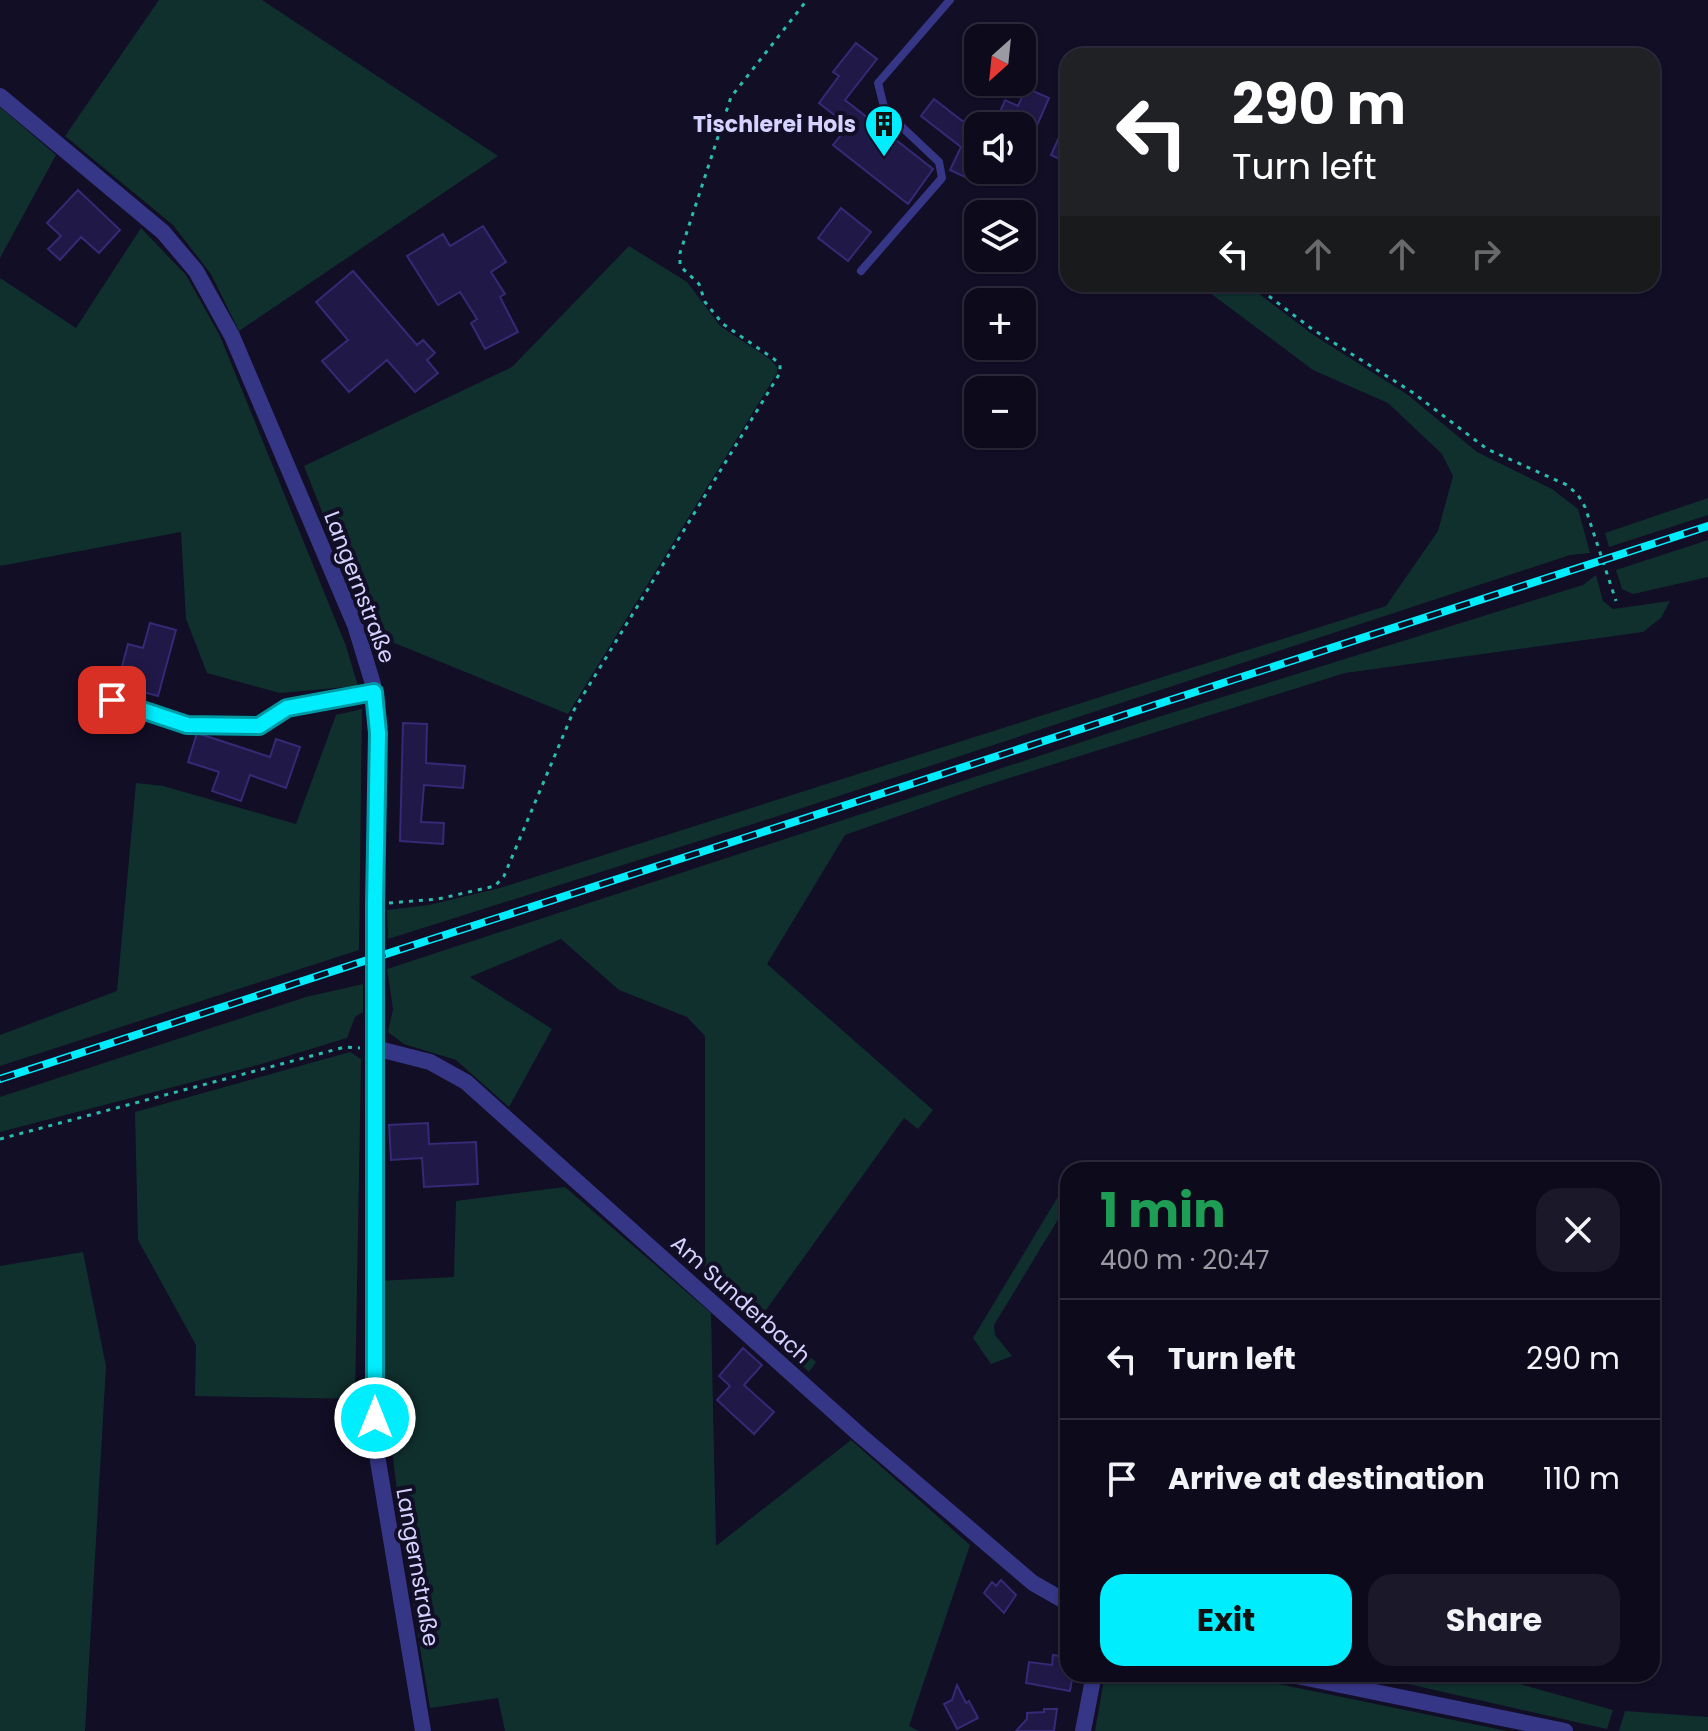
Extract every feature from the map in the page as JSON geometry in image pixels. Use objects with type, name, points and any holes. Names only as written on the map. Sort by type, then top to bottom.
[{"type":"street","name":"Langernstraße","points":[[0,96],[163,232],[196,271],[232,336],[355,625],[374,692],[378,733],[375,904],[376,1449],[423,1731]]},
{"type":"street","name":"Am Sunderbach","points":[[375,1048],[430,1062],[466,1082],[861,1436],[1033,1583],[1060,1598]]},
{"type":"street","points":[[1083,1731],[1092,1682]]},
{"type":"street","points":[[1326,1682],[1565,1731]]},
{"type":"lane","points":[[861,271],[942,178],[939,162],[885,111],[878,83],[950,0]]},
{"type":"lane","points":[[112,700],[187,725],[259,726],[287,708],[374,692]]},
{"type":"path","points":[[375,904],[438,899],[495,886],[504,876],[574,710],[780,373],[780,365],[774,359],[723,324],[705,302],[699,284],[680,266],[680,253],[731,97],[807,0]]},
{"type":"path","points":[[1263,292],[1312,329],[1412,392],[1487,449],[1567,485],[1585,507],[1616,601]]},
{"type":"path","points":[[0,1139],[345,1047],[375,1048]]},
{"type":"green space","points":[[159,0],[262,0],[498,156],[239,331],[211,274],[173,225],[65,136]]},
{"type":"green space","points":[[0,107],[56,155],[0,258]]},
{"type":"green space","points":[[141,228],[186,275],[220,336],[346,646],[358,686],[280,693],[207,673],[186,619],[181,532],[0,566],[0,278],[76,328]]},
{"type":"green space","points":[[629,246],[687,282],[720,326],[771,360],[777,367],[777,373],[568,714],[370,633],[304,466],[512,367]]},
{"type":"green space","points":[[1209,292],[1257,292],[1312,334],[1408,395],[1477,452],[1552,489],[1578,509],[1590,553],[1570,555],[775,817],[388,939],[387,910],[429,905],[500,888],[1386,606],[1438,531],[1453,476],[1442,454],[1388,403],[1313,370]]},
{"type":"green space","points":[[1708,498],[1708,515],[1609,547],[1605,533]]},
{"type":"green space","points":[[1708,540],[1708,577],[1633,594],[1622,589],[1616,570]]},
{"type":"green space","points":[[1596,575],[1603,601],[1613,609],[1670,601],[1661,618],[1643,632],[1345,673],[984,786],[845,835],[767,964],[933,1110],[918,1129],[904,1118],[761,1317],[816,1362],[809,1372],[705,1280],[705,1036],[687,1017],[619,990],[561,939],[470,977],[552,1029],[509,1107],[456,1060],[404,1044],[388,1032],[393,1009],[387,969],[1155,718],[1583,585]]},
{"type":"green space","points":[[362,709],[359,950],[0,1066],[0,1035],[117,991],[136,783],[163,786],[296,824],[336,715]]},
{"type":"green space","points":[[363,984],[363,1012],[355,1017],[347,1038],[258,1065],[0,1132],[0,1097],[306,997]]},
{"type":"green space","points":[[350,1052],[361,1059],[355,1399],[195,1396],[196,1345],[138,1240],[135,1112]]},
{"type":"green space","points":[[565,1187],[711,1313],[716,1546],[851,1440],[970,1545],[909,1726],[919,1731],[505,1731],[498,1698],[430,1708],[398,1495],[378,1281],[454,1277],[456,1201]]},
{"type":"green space","points":[[1060,1193],[1060,1216],[994,1325],[995,1335],[1012,1356],[991,1364],[973,1338]]},
{"type":"green space","points":[[83,1252],[106,1366],[85,1731],[0,1731],[0,1266]]},
{"type":"green space","points":[[1104,1682],[1269,1682],[1507,1731],[1095,1731]]},
{"type":"green space","points":[[1399,1682],[1513,1682],[1613,1710],[1607,1729]]},
{"type":"green space","points":[[1625,1711],[1708,1717],[1708,1731],[1619,1731]]},
{"type":"building","name":"Tischlerei Hols","points":[[856,43],[877,59],[845,100],[933,169],[908,204],[833,145],[848,126],[819,103],[839,76],[833,72]]},
{"type":"building","points":[[1036,92],[1049,98],[1036,128],[1036,112],[1000,112],[1005,100],[1018,106],[1022,96],[1036,96]]},
{"type":"building","points":[[934,99],[964,122],[964,176],[950,170],[961,147],[921,116]]},
{"type":"building","points":[[1060,135],[1060,159],[1051,155]]},
{"type":"building","points":[[78,190],[120,230],[99,253],[81,237],[60,260],[48,249],[61,236],[47,223]]},
{"type":"building","points":[[841,208],[871,232],[848,261],[818,238]]},
{"type":"building","points":[[483,226],[506,262],[491,272],[505,294],[500,297],[518,332],[485,349],[471,323],[477,319],[460,292],[438,305],[407,256],[443,234],[450,246]]},
{"type":"building","points":[[353,271],[417,345],[423,340],[435,353],[427,360],[438,373],[415,392],[387,360],[349,392],[322,361],[348,340],[316,302]]},
{"type":"building","points":[[150,623],[176,630],[158,696],[117,685],[128,644],[143,648]]},
{"type":"building","points":[[403,723],[427,724],[426,763],[465,766],[463,788],[424,785],[421,822],[444,823],[443,844],[400,841]]},
{"type":"building","points":[[197,733],[270,757],[276,739],[300,747],[286,788],[250,775],[241,801],[212,791],[219,772],[188,762]]},
{"type":"building","points":[[428,1123],[429,1144],[476,1142],[478,1184],[424,1187],[422,1158],[391,1160],[389,1125]]},
{"type":"building","points":[[743,1348],[762,1365],[744,1385],[774,1412],[754,1434],[717,1400],[730,1386],[719,1376]]},
{"type":"building","points":[[1001,1580],[1016,1595],[1004,1613],[984,1593],[992,1582],[996,1586]]},
{"type":"building","points":[[1053,1655],[1060,1656],[1060,1682],[1072,1682],[1070,1691],[1026,1683],[1029,1662],[1052,1665]]},
{"type":"building","points":[[957,1685],[978,1718],[957,1729],[944,1704],[952,1700]]},
{"type":"building","points":[[1044,1709],[1057,1709],[1054,1731],[1016,1731],[1027,1719],[1027,1713],[1044,1712]]},
{"type":"railway","points":[[0,1079],[1708,526]]},
{"type":"place","name":"Tischlerei Hols","points":[[884,158]]},
{"type":"route","points":[[112,700],[187,725],[259,726],[287,708],[374,692],[378,733],[375,1418]]}]
